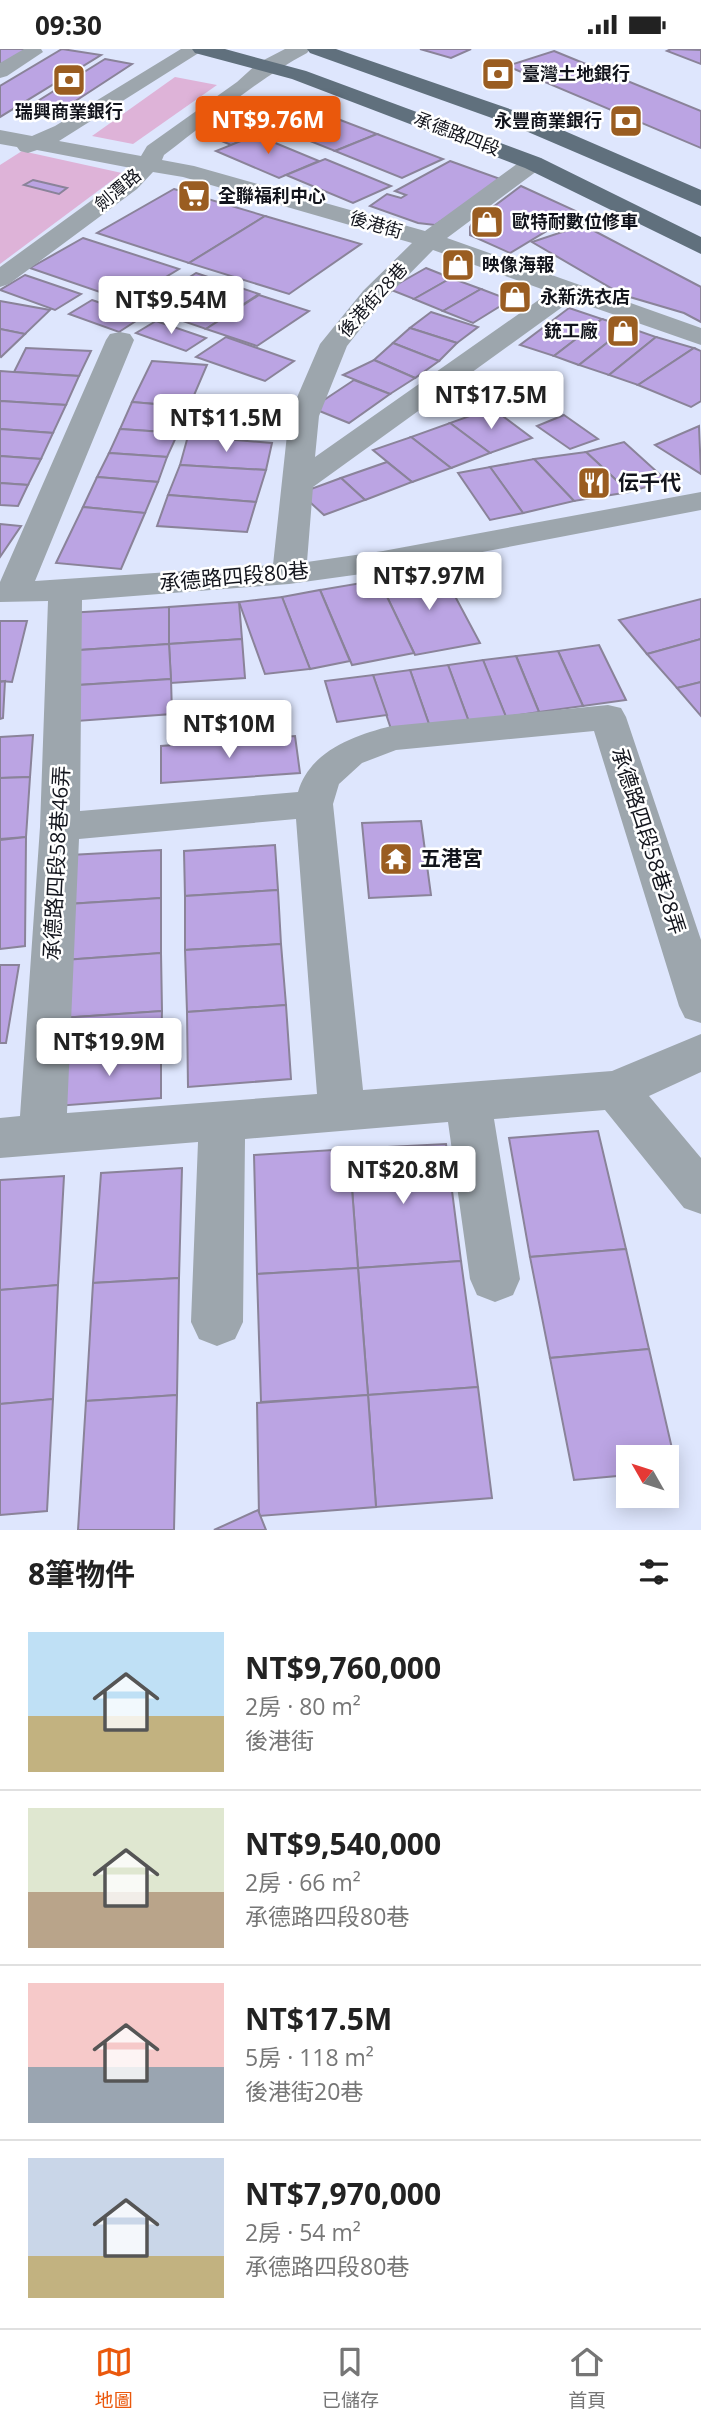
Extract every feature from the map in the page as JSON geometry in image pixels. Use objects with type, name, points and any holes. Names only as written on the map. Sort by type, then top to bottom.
[{"type":"main road","name":"承德路四段","points":[[202,49],[299,75],[533,163],[701,247]]},
{"type":"main road","name":"承德路四段","points":[[317,49],[522,121],[701,199]]},
{"type":"street","points":[[0,159],[63,131],[195,49]]},
{"type":"street","name":"劍潭路","points":[[0,279],[129,184],[148,164],[155,151],[244,86],[265,67],[300,49]]},
{"type":"street","points":[[0,72],[33,52]]},
{"type":"street","name":"後港街","points":[[0,137],[186,171],[429,240],[701,337]]},
{"type":"street","name":"後港街28巷","points":[[289,574],[304,416],[334,344],[372,297],[429,240],[533,163]]},
{"type":"street","points":[[296,485],[568,291]]},
{"type":"street","name":"承德路四段80巷","points":[[120,340],[6,593],[289,574],[383,562],[701,501]]},
{"type":"street","name":"承德路四段58巷46弄","points":[[21,1136],[60,827],[65,591]]},
{"type":"street","name":"承德路四段58巷28弄","points":[[314,804],[321,778],[349,754],[391,738],[608,717],[701,1006]]},
{"type":"street","points":[[60,827],[314,804],[342,1111]]},
{"type":"street","points":[[21,1136],[616,1090],[701,1052]]},
{"type":"street","points":[[616,1090],[701,1193]]},
{"type":"street","points":[[468,1102],[495,1279]]},
{"type":"street","points":[[217,1322],[222,1121]]},
{"type":"shaded area","points":[[175,77],[217,85],[133,144],[92,136]]},
{"type":"shaded area","points":[[22,151],[122,173],[0,264],[0,165]]},
{"type":"building","points":[[0,49],[29,49],[0,66]]},
{"type":"building","points":[[62,49],[101,55],[0,117],[0,86]]},
{"type":"building","points":[[420,49],[471,49],[451,58]]},
{"type":"building","points":[[701,50],[701,64],[667,51]]},
{"type":"building","points":[[554,51],[701,111],[701,148],[507,66]]},
{"type":"building","points":[[105,59],[132,64],[54,115],[25,109]]},
{"type":"building","points":[[289,100],[322,113],[231,145],[212,137],[251,122],[241,118]]},
{"type":"building","points":[[322,113],[377,134],[335,151],[280,129]]},
{"type":"building","points":[[377,134],[443,159],[402,178],[335,151]]},
{"type":"building","points":[[256,135],[319,161],[279,178],[216,151]]},
{"type":"building","points":[[325,159],[391,186],[353,203],[286,175]]},
{"type":"building","points":[[450,161],[503,180],[435,225],[418,223],[370,206],[387,194],[401,198],[406,195],[395,191]]},
{"type":"building","points":[[33,180],[67,188],[59,194],[24,185]]},
{"type":"building","points":[[521,186],[578,212],[510,253],[470,235],[473,222]]},
{"type":"building","points":[[174,189],[265,216],[189,263],[97,233]]},
{"type":"building","points":[[265,216],[361,244],[289,294],[189,263]]},
{"type":"building","points":[[583,225],[701,287],[701,322],[684,313],[623,295],[532,242]]},
{"type":"building","points":[[83,238],[179,269],[126,301],[30,268]]},
{"type":"building","points":[[426,268],[451,278],[414,299],[389,289]]},
{"type":"building","points":[[196,273],[259,294],[206,329],[142,307]]},
{"type":"building","points":[[25,275],[81,294],[55,310],[0,290]]},
{"type":"building","points":[[451,278],[481,289],[443,311],[414,299]]},
{"type":"building","points":[[481,289],[510,300],[473,323],[443,311]]},
{"type":"building","points":[[259,295],[309,311],[257,346],[206,329]]},
{"type":"building","points":[[92,300],[142,317],[119,332],[69,314]]},
{"type":"building","points":[[0,301],[50,310],[25,334],[0,329]]},
{"type":"building","points":[[569,308],[602,319],[554,356],[520,345]]},
{"type":"building","points":[[431,312],[478,327],[457,343],[410,328]]},
{"type":"building","points":[[602,319],[627,327],[579,365],[554,356]]},
{"type":"building","points":[[156,321],[206,338],[186,351],[136,333]]},
{"type":"building","points":[[627,327],[656,337],[609,375],[579,365]]},
{"type":"building","points":[[410,328],[457,343],[439,361],[393,343]]},
{"type":"building","points":[[0,329],[25,334],[1,357],[0,356]]},
{"type":"building","points":[[226,337],[294,361],[265,381],[196,357]]},
{"type":"building","points":[[656,337],[694,348],[638,385],[609,375]]},
{"type":"building","points":[[393,343],[439,361],[415,378],[374,360]]},
{"type":"building","points":[[26,348],[91,351],[79,376],[14,372]]},
{"type":"building","points":[[694,348],[701,351],[701,401],[691,407],[638,385]]},
{"type":"building","points":[[374,360],[415,378],[390,394],[343,375]]},
{"type":"building","points":[[152,361],[207,365],[189,407],[132,402]]},
{"type":"building","points":[[0,371],[79,376],[66,405],[0,401]]},
{"type":"building","points":[[354,380],[390,394],[349,423],[312,408]]},
{"type":"building","points":[[0,401],[66,405],[53,433],[0,429]]},
{"type":"building","points":[[132,402],[189,407],[178,433],[120,429]]},
{"type":"building","points":[[492,408],[532,438],[490,453],[450,423]]},
{"type":"building","points":[[564,415],[598,439],[570,449],[537,426]]},
{"type":"building","points":[[450,423],[490,453],[451,468],[411,437]]},
{"type":"building","points":[[699,426],[701,474],[655,445]]},
{"type":"building","points":[[0,429],[53,433],[41,459],[0,456]]},
{"type":"building","points":[[120,429],[178,433],[167,457],[109,453]]},
{"type":"building","points":[[188,436],[272,443],[266,470],[180,465]]},
{"type":"building","points":[[411,437],[451,468],[412,482],[373,450]]},
{"type":"building","points":[[624,442],[667,481],[629,492],[586,452]]},
{"type":"building","points":[[586,452],[629,492],[574,501],[534,459]]},
{"type":"building","points":[[109,453],[167,457],[158,482],[97,477]]},
{"type":"building","points":[[0,456],[41,459],[28,485],[0,483]]},
{"type":"building","points":[[534,459],[574,501],[523,513],[490,467]]},
{"type":"building","points":[[387,462],[412,482],[365,500],[341,478]]},
{"type":"building","points":[[180,465],[266,470],[256,502],[168,495]]},
{"type":"building","points":[[490,467],[523,513],[490,520],[458,473]]},
{"type":"building","points":[[97,477],[158,482],[145,513],[83,507]]},
{"type":"building","points":[[341,478],[365,500],[324,515],[300,493]]},
{"type":"building","points":[[0,483],[28,485],[18,506],[0,505]]},
{"type":"building","points":[[168,495],[256,502],[247,532],[157,526]]},
{"type":"building","points":[[83,507],[145,513],[121,569],[56,563]]},
{"type":"building","points":[[0,524],[21,526],[0,557]]},
{"type":"building","points":[[441,570],[480,643],[415,655],[379,580]]},
{"type":"building","points":[[379,580],[414,653],[352,665],[320,590]]},
{"type":"building","points":[[320,590],[350,661],[310,669],[282,597]]},
{"type":"building","points":[[282,597],[310,669],[265,674],[239,602]]},
{"type":"building","points":[[701,599],[701,639],[647,654],[619,620]]},
{"type":"building","points":[[239,602],[242,639],[169,644],[169,607]]},
{"type":"building","points":[[169,607],[169,644],[65,651],[67,613]]},
{"type":"building","points":[[0,621],[27,621],[12,682],[0,681]]},
{"type":"building","points":[[242,639],[245,678],[171,683],[169,644]]},
{"type":"building","points":[[701,639],[701,682],[677,688],[647,654]]},
{"type":"building","points":[[169,644],[171,679],[63,686],[65,651]]},
{"type":"building","points":[[599,645],[626,700],[583,706],[558,651]]},
{"type":"building","points":[[558,651],[583,706],[539,712],[516,656]]},
{"type":"building","points":[[516,656],[539,712],[506,717],[483,660]]},
{"type":"building","points":[[483,660],[506,717],[469,722],[448,665]]},
{"type":"building","points":[[448,665],[469,722],[430,727],[410,670]]},
{"type":"building","points":[[410,670],[430,727],[392,732],[373,675]]},
{"type":"building","points":[[373,675],[387,715],[337,722],[325,681]]},
{"type":"building","points":[[171,679],[172,714],[63,722],[63,686]]},
{"type":"building","points":[[5,681],[3,718],[0,719],[0,682]]},
{"type":"building","points":[[701,682],[701,716],[677,688]]},
{"type":"building","points":[[33,735],[30,777],[0,778],[0,737]]},
{"type":"building","points":[[295,736],[300,773],[161,783],[161,746]]},
{"type":"building","points":[[30,777],[26,837],[0,839],[0,778]]},
{"type":"building","name":"五港宮","points":[[421,821],[431,895],[369,898],[362,823]]},
{"type":"building","points":[[26,837],[25,946],[0,949],[0,840]]},
{"type":"building","points":[[275,845],[278,890],[185,896],[184,851]]},
{"type":"building","points":[[161,850],[161,898],[68,904],[70,855]]},
{"type":"building","points":[[278,890],[281,944],[185,950],[185,896]]},
{"type":"building","points":[[161,898],[161,953],[64,960],[68,904]]},
{"type":"building","points":[[281,944],[286,1005],[187,1012],[185,950]]},
{"type":"building","points":[[161,953],[162,1011],[61,1018],[64,960]]},
{"type":"building","points":[[0,965],[19,965],[6,1043],[0,1043]]},
{"type":"building","points":[[286,1005],[291,1079],[188,1087],[187,1012]]},
{"type":"building","points":[[162,1011],[161,1050],[60,1057],[61,1018]]},
{"type":"building","points":[[161,1050],[161,1098],[56,1106],[60,1057]]},
{"type":"building","points":[[598,1131],[626,1249],[530,1257],[509,1138]]},
{"type":"building","points":[[446,1144],[461,1261],[358,1268],[349,1149]]},
{"type":"building","points":[[349,1149],[358,1268],[257,1274],[254,1155]]},
{"type":"building","points":[[182,1168],[179,1278],[93,1283],[101,1173]]},
{"type":"building","points":[[64,1176],[58,1285],[0,1290],[0,1180]]},
{"type":"building","points":[[626,1249],[649,1349],[550,1358],[530,1257]]},
{"type":"building","points":[[461,1261],[478,1387],[368,1395],[358,1268]]},
{"type":"building","points":[[358,1268],[368,1395],[261,1402],[257,1274]]},
{"type":"building","points":[[179,1278],[177,1395],[86,1401],[93,1283]]},
{"type":"building","points":[[58,1285],[53,1399],[0,1404],[0,1290]]},
{"type":"building","points":[[649,1349],[671,1445],[616,1445],[616,1476],[574,1480],[550,1358]]},
{"type":"building","points":[[478,1387],[492,1498],[376,1507],[368,1395]]},
{"type":"building","points":[[177,1395],[174,1530],[78,1530],[86,1401]]},
{"type":"building","points":[[368,1395],[376,1507],[259,1516],[257,1403]]},
{"type":"building","points":[[53,1399],[47,1511],[0,1515],[0,1404]]},
{"type":"building","points":[[258,1510],[266,1530],[214,1530]]},
{"type":"place","name":"臺灣土地銀行","points":[[498,74]]},
{"type":"place","name":"瑞興商業銀行","points":[[69,80]]},
{"type":"place","name":"永豐商業銀行","points":[[626,121]]},
{"type":"place","name":"全聯福利中心","points":[[194,196]]},
{"type":"place","name":"歐特耐數位修車","points":[[487,222]]},
{"type":"place","name":"映像海報","points":[[458,265]]},
{"type":"place","name":"永新洗衣店","points":[[515,297]]},
{"type":"place","name":"銃工廠","points":[[623,331]]},
{"type":"place","name":"伝千代","points":[[594,483]]},
{"type":"place","name":"五港宮","points":[[396,859]]}]
